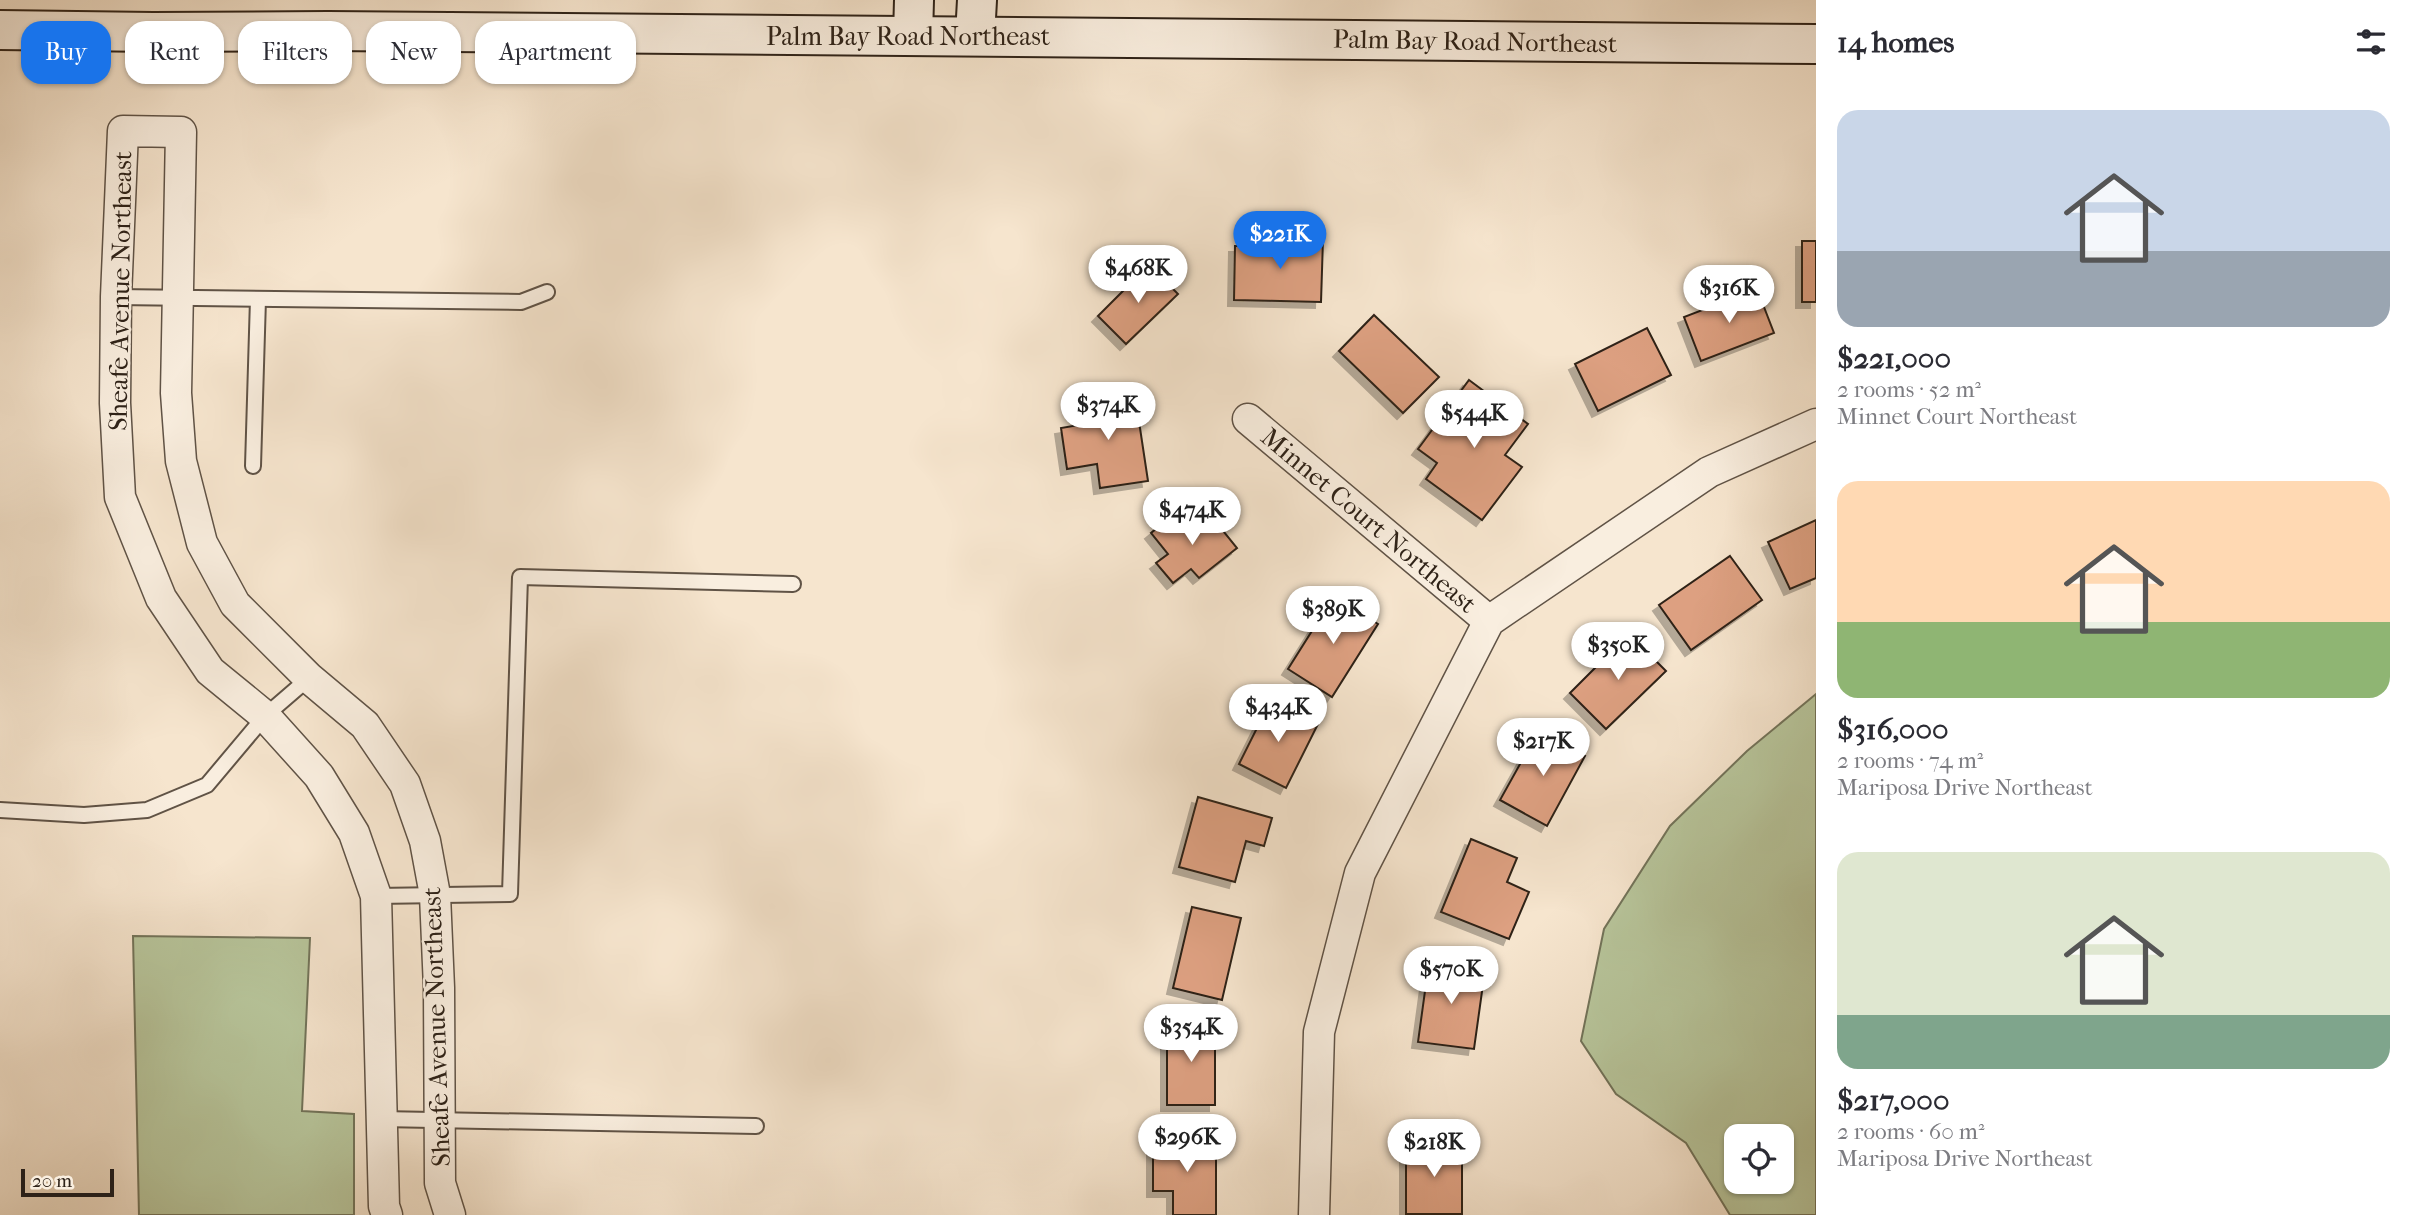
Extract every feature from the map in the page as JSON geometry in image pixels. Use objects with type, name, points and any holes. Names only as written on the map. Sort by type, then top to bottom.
[{"type":"main road","name":"Palm Bay Road Northeast","points":[[0,30],[976,18],[1816,44]]},
{"type":"street","name":"Sheafe Avenue Northeast","points":[[387,1215],[384,1206],[381,1119],[376,896],[354,833],[319,776],[265,716],[210,671],[161,598],[120,497],[116,403],[116,297],[123,131],[181,132],[176,393],[181,461],[202,543],[235,604],[309,678],[365,725],[405,784],[425,841],[435,895],[439,988],[440,1183],[450,1215]]},
{"type":"street","name":"Minnet Court Northeast","points":[[1248,419],[1489,621]]},
{"type":"street","points":[[1314,1215],[1319,1032],[1360,873],[1489,621],[1709,472],[1816,424]]},
{"type":"lane","points":[[116,297],[521,302],[547,292]]},
{"type":"lane","points":[[253,466],[258,299]]},
{"type":"lane","points":[[376,896],[510,894],[520,577],[793,584]]},
{"type":"lane","points":[[0,810],[84,815],[147,810],[207,785],[265,716],[309,678]]},
{"type":"lane","points":[[381,1119],[756,1126]]},
{"type":"green space","points":[[1816,694],[1816,1215],[1730,1215],[1686,1143],[1616,1094],[1581,1041],[1604,929],[1670,826],[1747,751]]},
{"type":"green space","points":[[133,936],[310,938],[302,1111],[354,1114],[354,1215],[139,1215]]},
{"type":"building","points":[[1262,238],[1323,239],[1321,302],[1234,300],[1235,246],[1262,246]]},
{"type":"building","points":[[1802,241],[1816,241],[1816,302],[1802,302]]},
{"type":"building","points":[[1149,265],[1178,294],[1126,344],[1098,316]]},
{"type":"building","points":[[1757,289],[1774,333],[1701,361],[1684,317]]},
{"type":"building","points":[[1374,315],[1439,377],[1403,413],[1339,351]]},
{"type":"building","points":[[1647,328],[1671,375],[1598,411],[1575,364]]},
{"type":"building","points":[[1469,380],[1528,424],[1505,455],[1522,467],[1482,520],[1426,479],[1437,463],[1418,449]]},
{"type":"building","points":[[1135,395],[1148,481],[1100,488],[1097,464],[1067,469],[1061,428],[1085,424],[1082,403]]},
{"type":"building","points":[[1207,511],[1237,548],[1199,578],[1191,569],[1173,583],[1156,563],[1168,554],[1151,533],[1172,516],[1183,530]]},
{"type":"building","points":[[1816,520],[1816,578],[1790,589],[1768,542]]},
{"type":"building","points":[[1730,556],[1762,600],[1691,650],[1659,605]]},
{"type":"building","points":[[1334,596],[1378,624],[1332,697],[1288,669]]},
{"type":"building","points":[[1629,634],[1666,671],[1606,729],[1570,693]]},
{"type":"building","points":[[1271,700],[1318,724],[1286,788],[1239,764]]},
{"type":"building","points":[[1539,730],[1585,756],[1547,826],[1500,800]]},
{"type":"building","points":[[1198,797],[1272,818],[1264,846],[1246,841],[1235,882],[1179,867]]},
{"type":"building","points":[[1471,839],[1517,858],[1507,882],[1529,892],[1509,939],[1441,912]]},
{"type":"building","points":[[1192,907],[1241,918],[1222,1000],[1173,988]]},
{"type":"building","points":[[1429,962],[1485,970],[1474,1049],[1418,1042]]},
{"type":"building","points":[[1167,1024],[1215,1024],[1215,1105],[1167,1105]]},
{"type":"building","points":[[1153,1139],[1216,1139],[1216,1215],[1173,1215],[1173,1191],[1153,1191]]},
{"type":"building","points":[[1406,1143],[1462,1143],[1462,1214],[1406,1214]]}]
